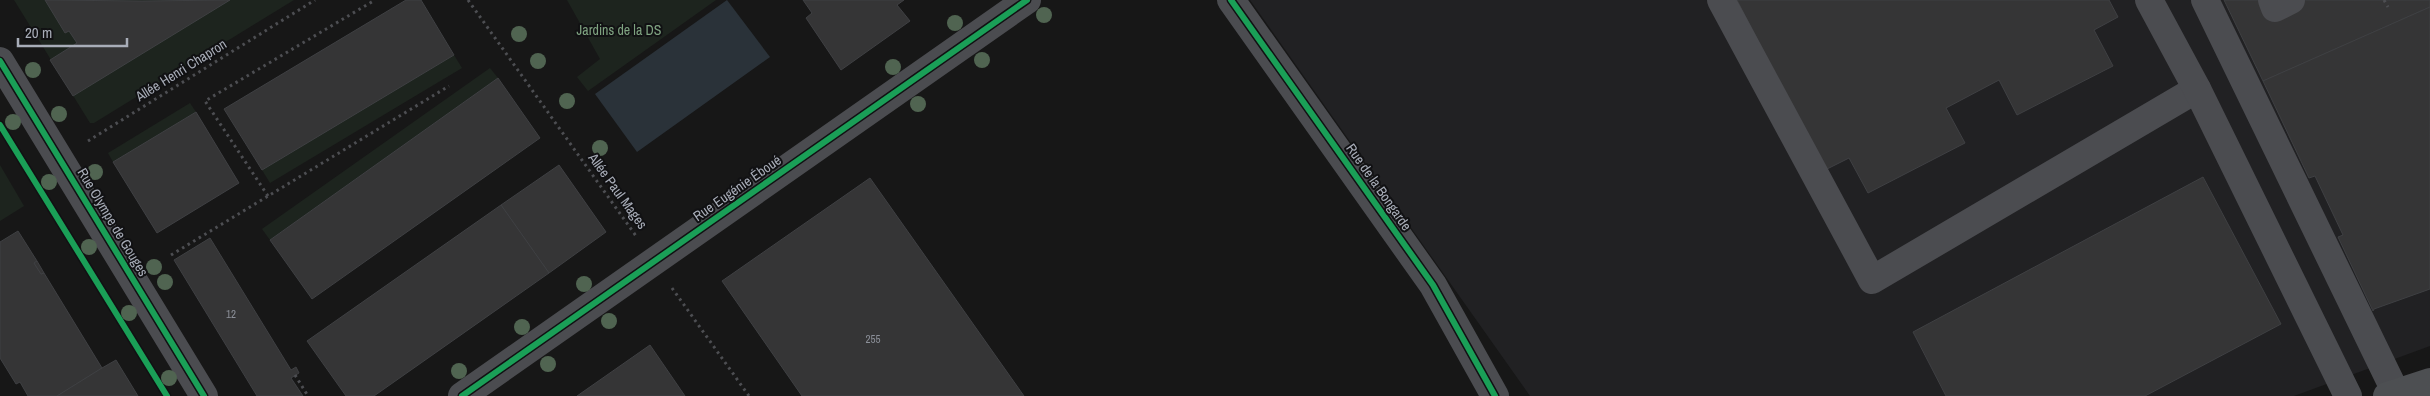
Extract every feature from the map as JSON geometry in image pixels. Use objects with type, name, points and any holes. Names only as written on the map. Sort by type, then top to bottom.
[{"type":"main road","points":[[2392,394],[2430,382]]},
{"type":"street","name":"Rue Eugénie Éboué","points":[[462,396],[1027,0]]},
{"type":"street","name":"Rue de la Bongarde","points":[[1231,0],[1433,285],[1495,396]]},
{"type":"street","points":[[1721,0],[1872,280],[2197,89]]},
{"type":"street","points":[[2149,0],[2197,89],[2348,396]]},
{"type":"street","points":[[2205,0],[2392,394]]},
{"type":"street","points":[[2272,0],[2275,8],[2291,0]]},
{"type":"street","name":"Rue Olympe de Gouges","points":[[0,61],[204,396]]},
{"type":"path","points":[[268,196],[205,101],[375,0]]},
{"type":"path","points":[[2384,0],[2388,7]]},
{"type":"path","points":[[171,255],[449,86]]},
{"type":"path","points":[[295,375],[308,396]]},
{"type":"shaded area","points":[[727,0],[770,57],[637,152],[595,94]]},
{"type":"shaded area","points":[[1250,0],[2430,0],[2430,346],[2294,396],[1530,396]]},
{"type":"green space","points":[[14,0],[294,0],[94,123],[90,123]]},
{"type":"green space","name":"Jardins de la DS","points":[[567,0],[716,0],[588,91],[577,77],[600,59]]},
{"type":"green space","points":[[454,55],[462,68],[270,183],[262,170]]},
{"type":"green space","points":[[490,68],[498,78],[270,240],[262,229]]},
{"type":"green space","points":[[190,103],[196,112],[113,162],[108,153]]},
{"type":"green space","points":[[0,165],[24,206],[0,221]]},
{"type":"building","points":[[45,0],[230,0],[73,96],[50,60],[77,43],[69,31],[65,33]]},
{"type":"building","points":[[406,0],[421,0],[454,55],[262,170],[224,109]]},
{"type":"building","points":[[803,0],[904,0],[897,5],[910,21],[841,70],[806,18],[812,13]]},
{"type":"building","points":[[1737,0],[2109,0],[2118,17],[2094,30],[2113,66],[2017,115],[1999,80],[1946,108],[1965,143],[1868,193],[1849,158],[1825,170]]},
{"type":"building","points":[[2224,0],[2430,0],[2430,7],[2263,81]]},
{"type":"building","points":[[2430,7],[2430,289],[2374,309],[2373,311],[2338,237],[2343,235],[2315,176],[2309,178],[2263,81]]},
{"type":"building","points":[[498,78],[540,138],[312,299],[270,240]]},
{"type":"building","points":[[196,112],[239,183],[157,233],[113,162]]},
{"type":"building","points":[[559,165],[606,232],[549,273],[501,205]]},
{"type":"building","points":[[2203,177],[2281,324],[2145,396],[1946,396],[1913,332]]},
{"type":"building","points":[[870,178],[1024,396],[802,396],[722,281]]},
{"type":"building","points":[[501,205],[549,273],[374,396],[346,396],[307,341]]},
{"type":"building","points":[[18,231],[37,261],[34,263],[41,274],[44,273],[102,368],[57,396],[28,396],[20,382],[16,384],[0,358],[0,242]]},
{"type":"building","points":[[210,238],[291,370],[296,367],[299,373],[291,378],[303,396],[257,396],[174,260]]},
{"type":"building","points":[[37,261],[44,273],[41,274],[34,263]]},
{"type":"building","points":[[650,345],[685,396],[577,396]]},
{"type":"building","points":[[116,360],[138,396],[57,396],[102,368]]},
{"type":"cycle path","points":[[462,396],[1027,0]]},
{"type":"cycle path","points":[[1231,0],[1433,285],[1495,396]]},
{"type":"cycle path","points":[[0,61],[204,396]]},
{"type":"cycle path","points":[[0,125],[167,396]]}]
